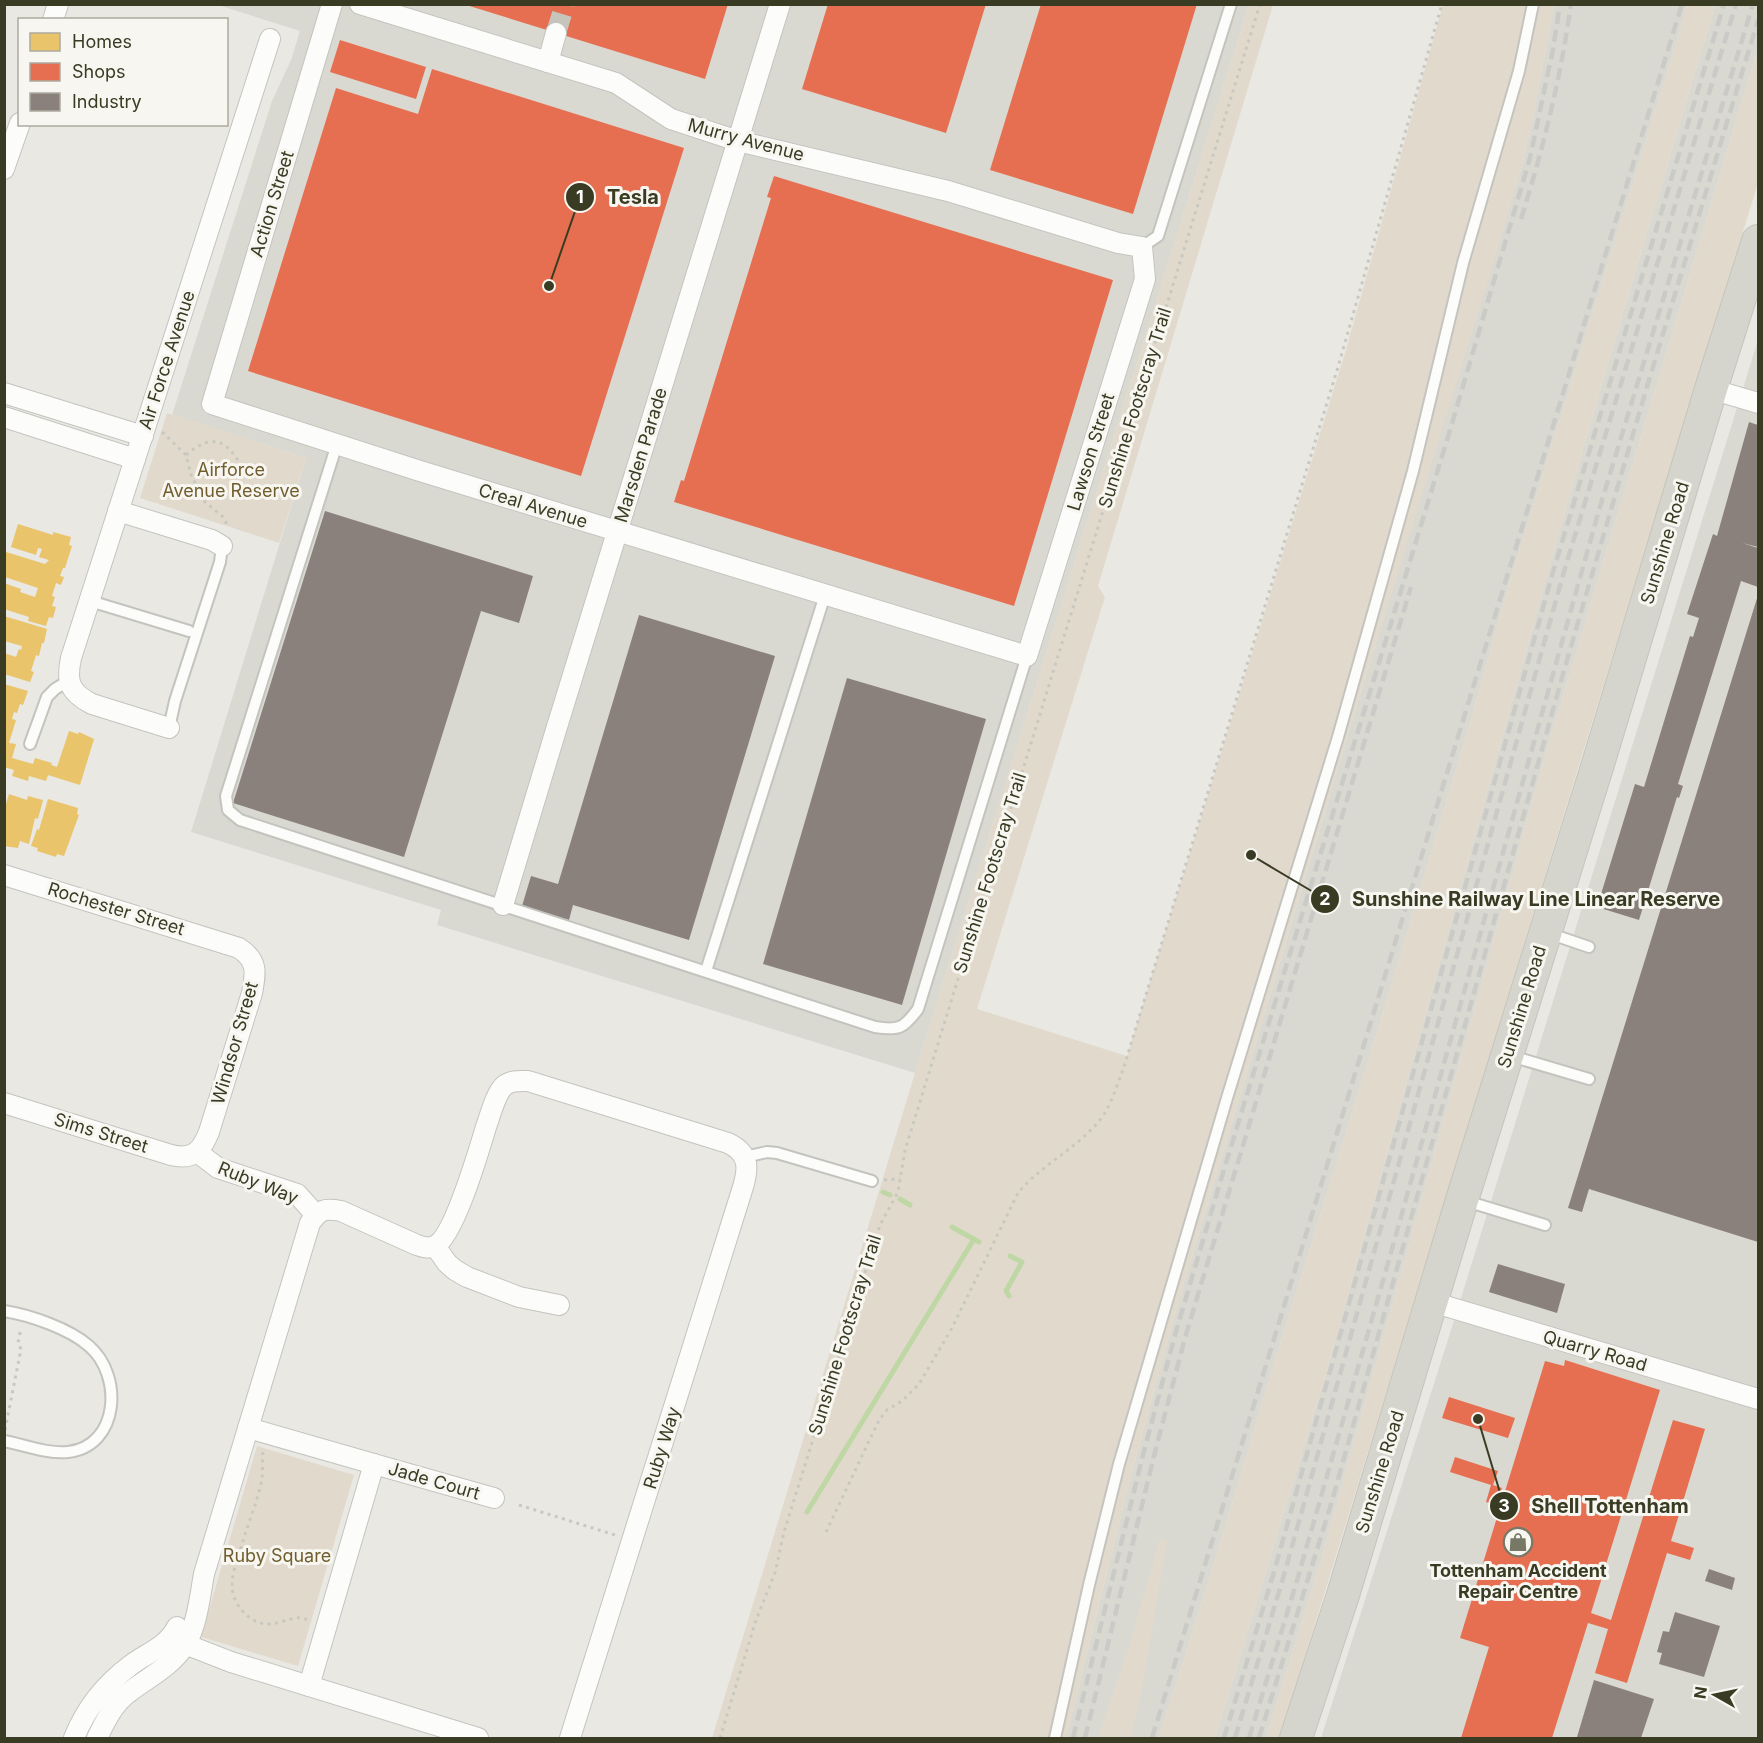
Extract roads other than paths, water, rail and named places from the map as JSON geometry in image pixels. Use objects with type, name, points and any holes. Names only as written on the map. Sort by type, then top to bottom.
[{"type":"main road","name":"Sunshine Road","points":[[1296,1738],[1343,1595],[1462,1200],[1758,241]]},
{"type":"street","name":"Action Street","points":[[212,404],[332,4]]},
{"type":"street","name":"Murry Avenue","points":[[360,4],[616,83],[671,119],[738,141],[948,191],[1118,243],[1142,247]]},
{"type":"street","name":"Marsden Parade","points":[[503,905],[780,4]]},
{"type":"street","points":[[548,62],[556,33]]},
{"type":"street","name":"Air Force Avenue","points":[[68,681],[71,658],[135,459],[149,432],[270,39]]},
{"type":"street","points":[[4,169],[19,126]]},
{"type":"street","name":"Lawson Street","points":[[1027,656],[1145,279],[1142,247]]},
{"type":"street","points":[[1712,389],[1758,403]]},
{"type":"street","points":[[4,393],[149,432]]},
{"type":"street","name":"Creal Avenue","points":[[212,404],[1027,656]]},
{"type":"street","points":[[4,417],[135,459]]},
{"type":"street","points":[[118,511],[221,545]]},
{"type":"street","points":[[68,681],[77,694],[92,704],[169,728]]},
{"type":"street","name":"Rochester Street","points":[[4,875],[228,944]]},
{"type":"street","name":"Windsor Street","points":[[197,1152],[204,1144],[209,1132],[252,993],[255,975],[253,963],[247,954],[228,944]]},
{"type":"street","points":[[559,1305],[519,1297],[467,1277],[447,1263],[435,1245],[445,1235],[461,1199],[492,1109],[506,1084],[528,1081],[728,1143],[741,1151],[745,1157]]},
{"type":"street","name":"Sims Street","points":[[4,1103],[181,1158],[197,1152]]},
{"type":"street","name":"Ruby Way","points":[[197,1152],[218,1168],[297,1194],[316,1215]]},
{"type":"street","name":"Ruby Way","points":[[570,1738],[743,1187],[747,1171],[745,1157]]},
{"type":"street","name":"Ruby Way","points":[[74,1738],[90,1705],[119,1686],[173,1660],[179,1641],[196,1615],[204,1574],[306,1233],[316,1215],[322,1210],[341,1211],[417,1245],[426,1248],[435,1245]]},
{"type":"street","name":"Quarry Road","points":[[1432,1302],[1758,1399]]},
{"type":"street","name":"Jade Court","points":[[248,1428],[494,1498]]},
{"type":"street","points":[[309,1686],[374,1464]]},
{"type":"street","points":[[179,1641],[231,1662],[478,1738]]},
{"type":"street","name":"Ruby Way","points":[[97,1738],[119,1686]]},
{"type":"lane","points":[[1142,247],[1158,236],[1231,4]]},
{"type":"lane","points":[[1055,1738],[1119,1464],[1227,1098],[1341,726],[1413,471],[1463,263],[1520,71],[1533,4]]},
{"type":"lane","points":[[337,444],[226,796],[228,810],[240,820],[875,1027],[892,1029],[908,1022],[918,1008],[1027,656]]},
{"type":"lane","points":[[169,728],[175,701],[220,562],[221,545]]},
{"type":"lane","points":[[706,971],[825,595]]},
{"type":"lane","points":[[90,601],[189,631]]},
{"type":"lane","points":[[30,744],[47,697],[68,681]]},
{"type":"lane","points":[[1545,932],[1589,947]]},
{"type":"lane","points":[[1507,1055],[1589,1079]]},
{"type":"lane","points":[[745,1157],[767,1152],[777,1153],[872,1181]]},
{"type":"lane","points":[[1462,1200],[1545,1225]]},
{"type":"lane","points":[[4,1311],[29,1317],[64,1331],[91,1347],[101,1360],[111,1390],[112,1408],[105,1428],[94,1440],[75,1451],[53,1452],[4,1441]]},
{"type":"waterway","points":[[883,1192],[890,1195]]},
{"type":"waterway","points":[[900,1199],[910,1205]]},
{"type":"waterway","points":[[952,1227],[979,1242]]},
{"type":"waterway","points":[[807,1512],[974,1239]]},
{"type":"waterway","points":[[1009,1296],[1006,1291],[1022,1262],[1010,1256]]},
{"type":"tunnel","points":[[556,33],[565,4]]},
{"type":"railway","points":[[1073,1738],[1175,1335],[1451,427],[1530,158],[1560,4]]},
{"type":"railway","points":[[1521,219],[1550,113],[1571,4]]},
{"type":"railway","points":[[1152,1738],[1682,4]]},
{"type":"railway","points":[[1224,1738],[1274,1572],[1553,572],[1724,4]]},
{"type":"railway","points":[[1235,1738],[1284,1575],[1563,575],[1736,4]]},
{"type":"railway","points":[[1249,1738],[1296,1584],[1390,1256],[1599,510],[1753,4]]},
{"type":"railway","points":[[1259,1738],[1332,1501],[1565,667],[1758,20]]},
{"type":"railway","points":[[1085,1738],[1185,1338],[1411,587]]},
{"type":"place","name":"Tesla","points":[[549,286]]},
{"type":"place","name":"Sunshine Railway Line Linear Reserve","points":[[1251,855]]},
{"type":"place","name":"Shell Tottenham","points":[[1478,1419]]},
{"type":"place","name":"Tottenham Accident Repair Centre","points":[[1518,1542]]},
{"type":"park label","name":"Airforce Avenue Reserve","points":[[231,480]]},
{"type":"park label","name":"Ruby Square","points":[[277,1556]]}]
